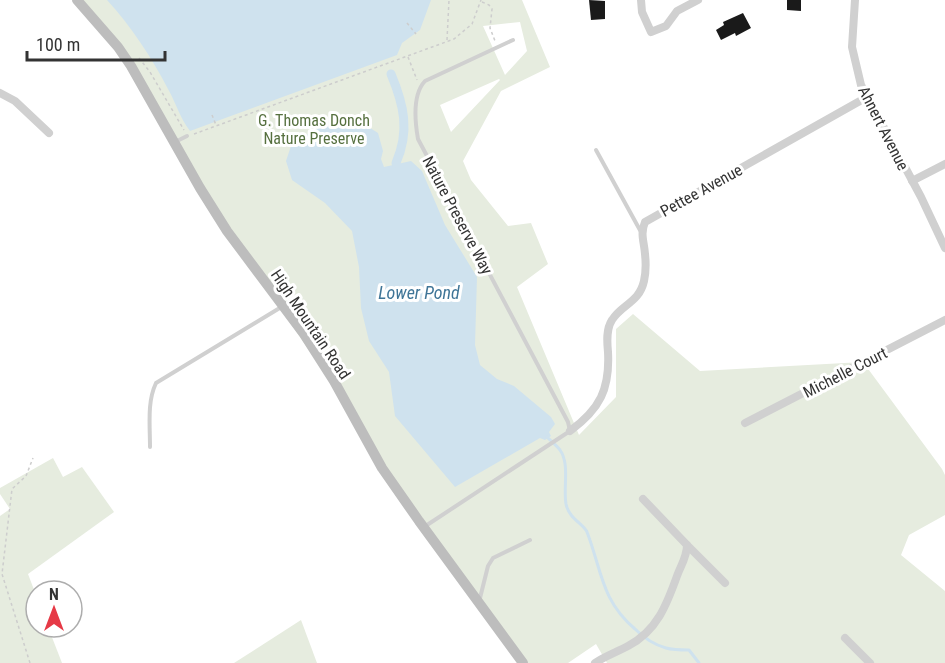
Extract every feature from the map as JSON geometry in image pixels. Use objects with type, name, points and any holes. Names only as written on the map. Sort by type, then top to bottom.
[{"type":"main road","name":"High Mountain Road","points":[[77,0],[118,47],[144,87],[200,188],[227,231],[283,306],[334,381],[382,468],[523,663]]},
{"type":"street","points":[[641,0],[642,12],[651,32],[666,26],[677,11],[698,0]]},
{"type":"street","name":"Ahnert Avenue","points":[[855,0],[853,57],[861,86],[945,248]]},
{"type":"street","points":[[0,93],[15,101],[49,133]]},
{"type":"street","name":"Pettee Avenue","points":[[641,232],[645,222],[867,97]]},
{"type":"street","points":[[912,181],[945,164]]},
{"type":"street","points":[[570,431],[588,415],[605,392],[608,375],[609,329],[612,319],[636,298],[643,285],[646,269],[641,232]]},
{"type":"street","name":"Michelle Court","points":[[745,423],[945,320]]},
{"type":"street","points":[[643,499],[725,583]]},
{"type":"street","points":[[595,663],[643,636],[657,623],[687,554],[687,545]]},
{"type":"street","points":[[845,638],[870,663]]},
{"type":"lane","points":[[420,87],[425,81],[513,39]]},
{"type":"lane","name":"Nature Preserve Way","points":[[420,87],[415,122],[418,139],[568,422],[570,431]]},
{"type":"lane","points":[[175,142],[187,136]]},
{"type":"lane","points":[[596,150],[641,232]]},
{"type":"lane","points":[[150,447],[149,410],[156,382],[283,306]]},
{"type":"lane","points":[[424,528],[570,431]]},
{"type":"lane","points":[[479,602],[488,566],[494,558],[530,540]]},
{"type":"path","points":[[447,41],[449,0]]},
{"type":"path","points":[[136,55],[150,72],[187,136],[454,39],[472,24],[481,1],[492,9],[490,28],[498,47]]},
{"type":"path","points":[[407,23],[416,34]]},
{"type":"path","points":[[408,56],[420,87]]},
{"type":"path","points":[[212,115],[216,124]]},
{"type":"path","points":[[30,663],[2,574],[12,489],[26,476],[33,459]]},
{"type":"green space","name":"G. Thomas Donch Nature Preserve","points":[[77,0],[522,0],[550,67],[501,91],[463,161],[471,180],[508,226],[531,223],[548,264],[517,287],[579,435],[616,397],[616,329],[633,314],[700,371],[863,362],[945,475],[945,515],[909,535],[901,555],[945,591],[945,663],[607,663],[596,644],[568,663],[523,663],[419,521],[347,406],[229,233],[144,87]],"holes":[[[520,22],[527,51],[505,75],[483,26]],[[500,80],[451,132],[440,105]]]},
{"type":"green space","points":[[53,458],[63,477],[82,467],[114,512],[28,574],[30,579],[24,579],[24,639],[53,639],[62,663],[0,663],[0,516],[10,509],[0,494],[0,488]]},
{"type":"green space","points":[[301,620],[317,663],[234,663]]},
{"type":"water","points":[[107,0],[431,0],[420,30],[402,43],[397,55],[190,131],[148,54],[133,31]]},
{"type":"water","name":"Lower Pond","points":[[353,117],[378,133],[384,167],[411,161],[422,171],[445,225],[477,277],[475,345],[480,365],[497,379],[514,386],[551,417],[555,424],[549,432],[551,436],[545,440],[540,438],[455,487],[395,416],[389,372],[369,341],[361,308],[359,267],[352,231],[325,203],[292,180],[286,161],[292,143],[331,121]]},
{"type":"building","points":[[589,0],[605,1],[605,19],[591,20]]},
{"type":"building","points":[[787,0],[801,0],[801,11],[787,10]]},
{"type":"building","points":[[743,13],[751,28],[736,36],[735,33],[721,40],[716,30],[724,25],[723,22]]},
{"type":"waterway","points":[[391,74],[404,118],[403,140],[396,163]]},
{"type":"waterway","points":[[547,437],[563,456],[566,469],[566,504],[573,517],[587,532],[604,584],[615,607],[638,632],[649,640],[669,649],[689,650],[699,663]]}]
